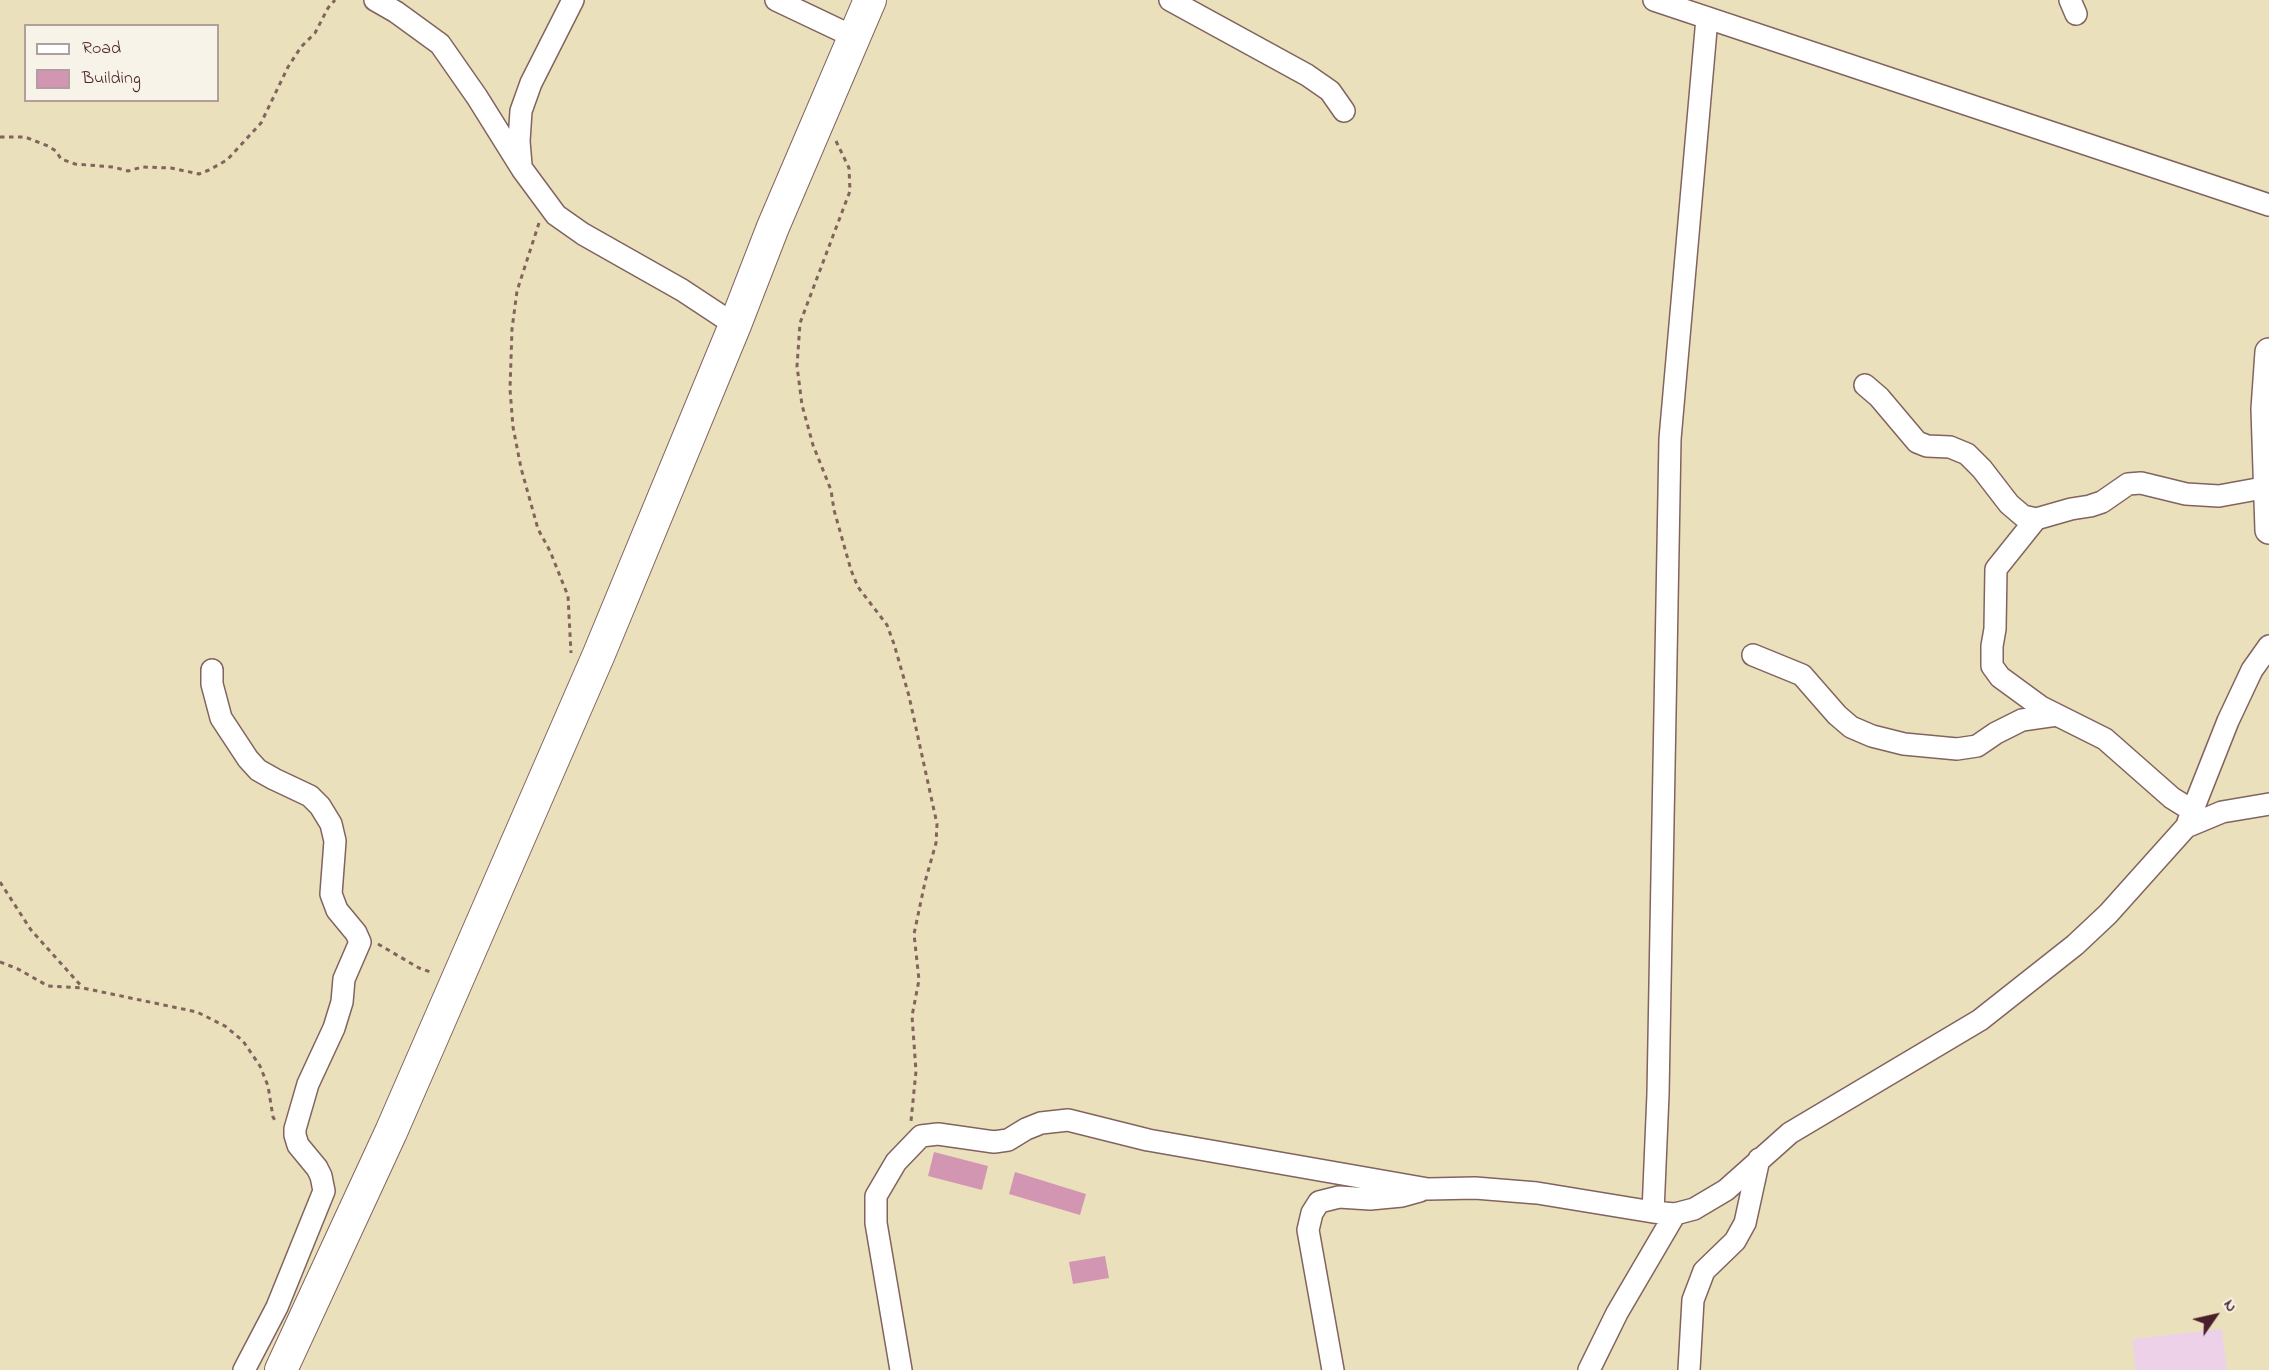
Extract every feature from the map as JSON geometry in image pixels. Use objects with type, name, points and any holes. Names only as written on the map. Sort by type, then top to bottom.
[{"type":"highway","points":[[281,1370],[390,1132],[599,654],[819,118],[870,0]]},
{"type":"main road","points":[[2269,352],[2265,409],[2269,530]]},
{"type":"street","points":[[375,0],[396,12],[440,44],[477,97],[522,169],[556,215],[583,234],[682,290],[735,325]]},
{"type":"street","points":[[522,169],[519,141],[521,111],[531,83],[573,0]]},
{"type":"street","points":[[776,0],[854,37]]},
{"type":"street","points":[[1170,0],[1308,75],[1330,91],[1344,111]]},
{"type":"street","points":[[1654,0],[1984,108],[2269,205]]},
{"type":"street","points":[[1653,1212],[1658,1094],[1670,439],[1707,18]]},
{"type":"street","points":[[1865,385],[1879,397],[1917,442],[1927,446],[1950,447],[1967,454],[1982,469],[2009,504],[2023,516],[2036,519],[2102,502],[2128,484],[2141,483],[2187,494],[2219,496],[2268,487]]},
{"type":"street","points":[[2036,519],[1996,569],[1992,666],[2000,677],[2042,707],[2105,740],[2172,798],[2189,819]]},
{"type":"street","points":[[901,1370],[876,1223],[876,1196],[896,1162],[921,1136],[928,1134],[994,1142],[1008,1140],[1041,1123],[1068,1120],[1148,1140],[1428,1189],[1475,1188],[1537,1193],[1675,1214],[1694,1209],[1726,1190],[1790,1133],[1980,1020],[2074,945],[2108,914],[2189,819],[2228,721],[2252,670],[2269,646]]},
{"type":"street","points":[[1753,655],[1802,675],[1837,715],[1851,727],[1872,736],[1904,744],[1956,749],[1977,746],[2022,720],[2057,715]]},
{"type":"street","points":[[212,670],[212,684],[221,718],[248,759],[258,770],[310,796],[332,824],[335,841],[331,894],[337,910],[359,938],[359,947],[344,979],[342,1002],[334,1028],[308,1084],[295,1135],[298,1145],[317,1168],[324,1183],[324,1191],[277,1307],[244,1370]]},
{"type":"street","points":[[2189,819],[2269,804]]},
{"type":"street","points":[[1689,1370],[1693,1300],[1704,1271],[1735,1241],[1745,1223],[1759,1160]]},
{"type":"street","points":[[1334,1370],[1308,1230],[1312,1213],[1319,1202],[1339,1197],[1370,1199],[1402,1196],[1428,1189]]},
{"type":"street","points":[[1589,1370],[1617,1313],[1675,1214]]},
{"type":"path","points":[[0,137],[25,137],[48,146],[56,151],[61,159],[75,164],[113,166],[128,171],[142,167],[171,168],[199,174],[209,170],[227,160],[261,123],[288,67],[301,47],[315,33],[334,0]]},
{"type":"path","points":[[819,118],[841,148],[849,168],[850,191],[800,323],[796,366],[802,405],[813,445],[831,490],[834,510],[851,570],[858,587],[887,625],[894,644],[909,696],[937,824],[936,843],[914,934],[919,980],[912,1016],[916,1071],[910,1146]]},
{"type":"path","points":[[546,202],[517,291],[512,329],[510,389],[513,427],[538,529],[554,559],[568,596],[573,664]]},
{"type":"path","points":[[0,882],[31,930],[83,988]]},
{"type":"path","points":[[359,938],[380,945],[427,971],[458,978]]},
{"type":"path","points":[[0,962],[48,986],[83,988],[197,1012],[210,1017],[234,1032],[249,1047],[260,1066],[275,1120],[298,1145]]},
{"type":"shaded area","points":[[2222,1329],[2227,1370],[2136,1370],[2132,1339]]},
{"type":"building","points":[[934,1152],[988,1166],[982,1190],[928,1176]]},
{"type":"building","points":[[1015,1172],[1086,1194],[1080,1215],[1009,1194]]},
{"type":"building","points":[[1105,1256],[1109,1278],[1073,1284],[1069,1262]]}]
